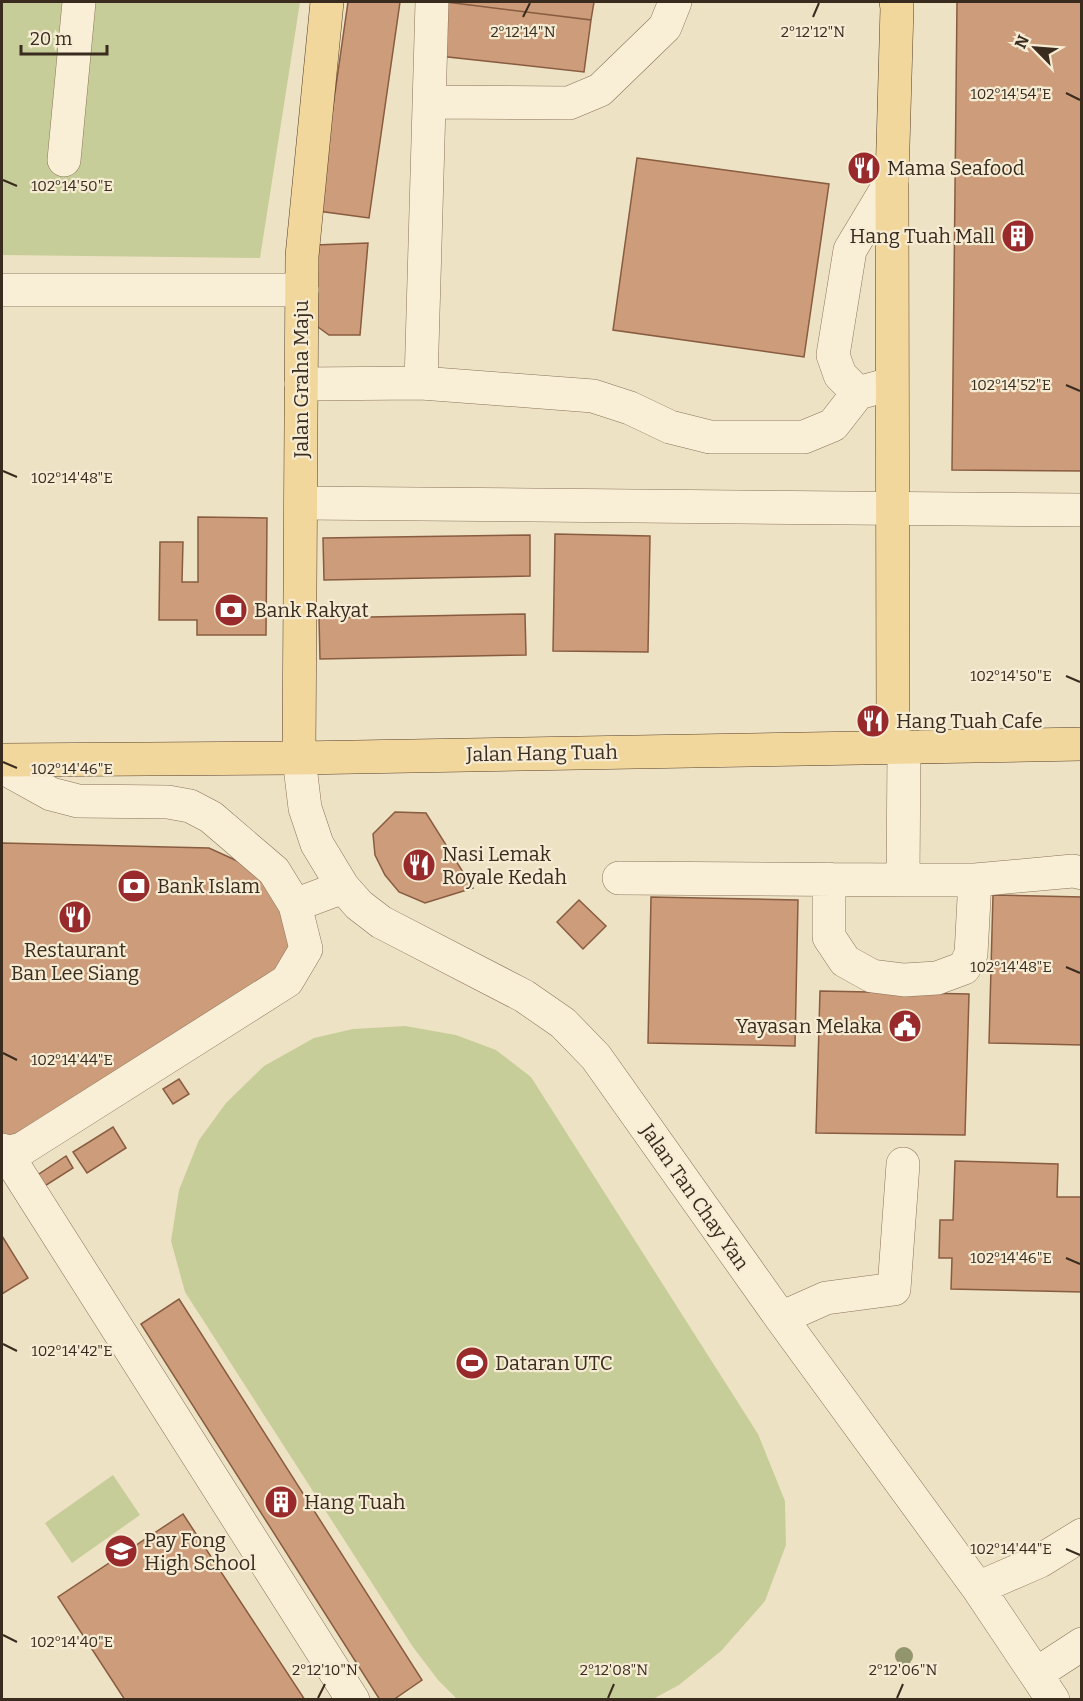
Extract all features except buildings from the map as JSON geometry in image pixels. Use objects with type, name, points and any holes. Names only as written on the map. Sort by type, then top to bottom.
[{"type":"main road","name":"Jalan Graha Maju","points":[[299,758],[302,256],[327,2]]},
{"type":"main road","points":[[898,4],[892,180],[891,384],[898,747]]},
{"type":"main road","name":"Jalan Hang Tuah","points":[[2,760],[299,758],[1082,744]]},
{"type":"street","points":[[64,160],[79,2]]},
{"type":"street","points":[[421,383],[432,2]]},
{"type":"street","points":[[429,102],[569,103],[600,90],[665,27],[675,2]]},
{"type":"street","points":[[858,393],[840,375],[833,355],[850,250],[892,180]]},
{"type":"street","points":[[2,290],[302,290]]},
{"type":"street","points":[[301,384],[421,383],[593,396],[630,408],[670,427],[710,437],[804,437],[833,425],[858,393],[891,384]]},
{"type":"street","points":[[301,503],[1082,510]]},
{"type":"street","points":[[898,747],[903,880]]},
{"type":"street","name":"Jalan Tan Chay Yan","points":[[299,758],[305,808],[317,844],[343,886],[359,905],[381,921],[524,996],[563,1023],[596,1057],[781,1318],[978,1588],[1045,1687]]},
{"type":"street","points":[[2,767],[51,794],[78,801],[168,802],[190,806],[211,817],[274,871],[295,905],[306,949],[287,981],[22,1149],[4,1151],[353,1700]]},
{"type":"street","points":[[619,878],[975,880],[1073,871],[1082,873]]},
{"type":"street","points":[[829,879],[829,937],[845,961],[872,976],[904,980],[937,978],[964,969],[971,954],[975,880]]},
{"type":"street","points":[[295,905],[343,886]]},
{"type":"street","points":[[781,1318],[826,1298],[894,1289],[903,1164]]},
{"type":"street","points":[[978,1588],[1040,1561],[1082,1535]]},
{"type":"street","points":[[999,1618],[1040,1561]]},
{"type":"street","points":[[1045,1687],[1082,1644]]},
{"type":"green space","points":[[2,2],[300,2],[260,258],[2,255]]},
{"type":"green space","name":"Dataran UTC","points":[[405,1026],[456,1035],[496,1050],[531,1077],[758,1434],[785,1501],[786,1545],[765,1601],[721,1651],[679,1685],[653,1699],[457,1699],[438,1680],[413,1647],[185,1292],[171,1241],[179,1190],[199,1140],[226,1103],[264,1066],[314,1038],[353,1029]]},
{"type":"green space","points":[[113,1475],[140,1515],[72,1563],[45,1523]]},
{"type":"place","name":"Mama Seafood","points":[[864,168]]},
{"type":"place","name":"Hang Tuah Mall","points":[[1018,236]]},
{"type":"place","name":"Bank Rakyat","points":[[231,610]]},
{"type":"place","name":"Hang Tuah Cafe","points":[[873,721]]},
{"type":"place","name":"Nasi Lemak Royale Kedah","points":[[419,865]]},
{"type":"place","name":"Bank Islam","points":[[134,886]]},
{"type":"place","name":"Restaurant Ban Lee Siang","points":[[75,917]]},
{"type":"place","name":"Yayasan Melaka","points":[[905,1026]]},
{"type":"place","name":"Dataran UTC","points":[[472,1363]]},
{"type":"place","name":"Hang Tuah","points":[[281,1502]]},
{"type":"place","name":"Pay Fong High School","points":[[121,1551]]}]
